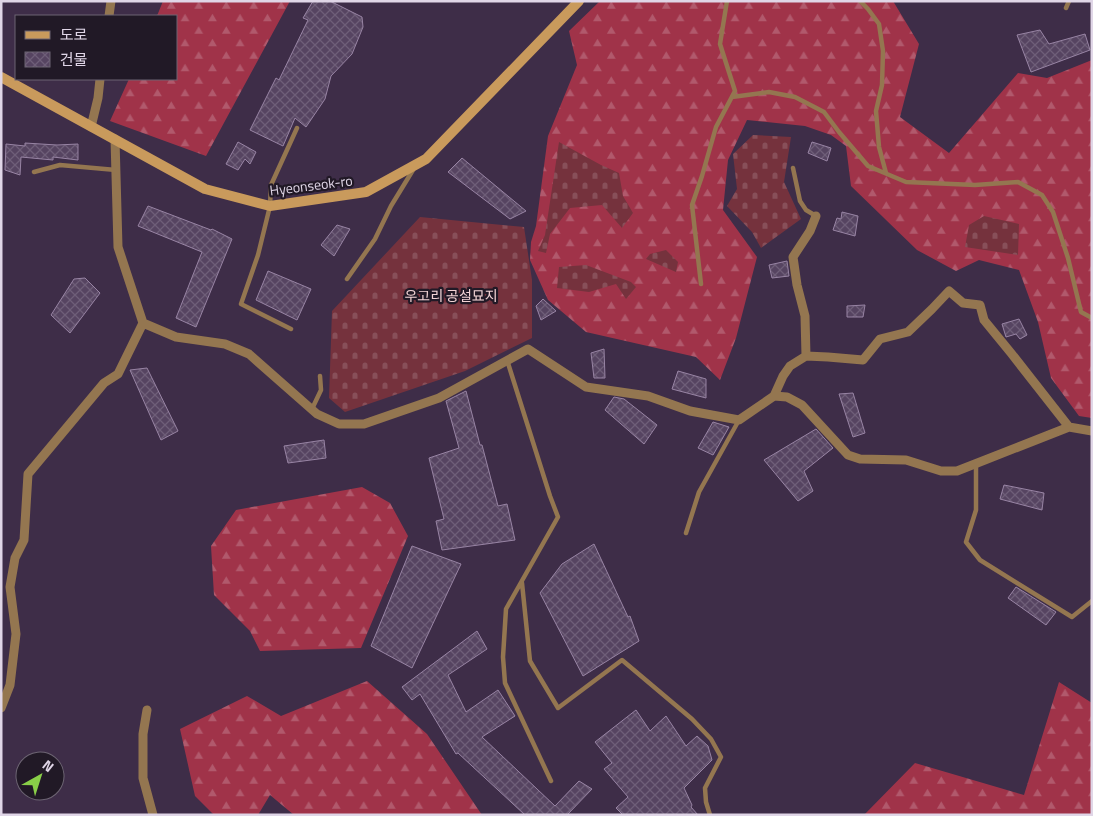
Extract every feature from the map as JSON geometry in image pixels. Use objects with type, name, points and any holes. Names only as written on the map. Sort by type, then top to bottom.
[{"type":"street","points":[[109,15],[111,1]]},
{"type":"street","name":"Hyeonseok-ro","points":[[1,77],[205,189],[270,206],[366,192],[426,159],[579,1]]},
{"type":"street","points":[[91,127],[100,80]]},
{"type":"street","points":[[1,708],[10,685],[16,634],[10,587],[15,558],[24,540],[28,474],[104,383],[118,374],[143,323],[118,247],[115,139]]},
{"type":"street","points":[[806,356],[805,316],[797,285],[793,257],[810,230],[816,216]]},
{"type":"street","points":[[143,323],[176,336],[225,344],[249,354],[317,414],[339,424],[364,424],[439,398],[528,348],[586,387],[648,396],[690,411],[739,420],[774,396],[790,366],[806,356],[863,360],[880,339],[908,332],[949,291],[963,303],[980,305],[984,320],[1069,427]]},
{"type":"street","points":[[774,396],[787,397],[802,405],[848,455],[860,459],[906,460],[941,471],[957,471],[1069,427],[1092,431]]},
{"type":"street","points":[[147,710],[143,734],[143,778],[154,815]]},
{"type":"lane","points":[[701,284],[692,205],[716,127],[735,91],[720,44],[727,1]]},
{"type":"lane","points":[[860,1],[878,24],[883,51],[882,85],[876,111],[880,147],[886,173]]},
{"type":"lane","points":[[1066,8],[1069,1]]},
{"type":"lane","points":[[732,97],[769,92],[794,97],[824,112],[868,166],[906,182],[975,185],[1018,182],[1042,195],[1053,212],[1068,258],[1081,312],[1092,318]]},
{"type":"lane","points":[[290,330],[241,304],[258,255],[270,206],[271,185],[297,128]]},
{"type":"lane","points":[[347,279],[375,239],[390,206],[416,164]]},
{"type":"lane","points":[[34,172],[60,165],[116,170]]},
{"type":"lane","points":[[793,168],[800,201],[806,210],[816,216]]},
{"type":"lane","points":[[507,360],[558,517],[506,608],[503,657],[505,683],[551,781]]},
{"type":"lane","points":[[312,409],[321,390],[320,376]]},
{"type":"lane","points":[[686,533],[699,492],[739,420]]},
{"type":"lane","points":[[976,463],[976,510],[966,542],[980,560],[1072,617],[1092,601]]},
{"type":"lane","points":[[522,581],[530,661],[558,708],[622,660],[692,719],[711,739],[718,751],[721,757],[705,788],[706,802],[710,815]]},
{"type":"green space","points":[[163,1],[290,1],[206,156],[110,121],[129,80],[178,80],[178,15],[157,15]]},
{"type":"green space","points":[[600,1],[893,1],[919,44],[900,117],[949,153],[1018,73],[1047,78],[1092,60],[1092,418],[1079,416],[1051,378],[1038,322],[1019,270],[979,260],[956,271],[917,250],[851,186],[846,146],[831,135],[805,126],[747,120],[728,160],[723,210],[757,257],[736,338],[720,380],[696,357],[586,332],[548,300],[530,260],[531,242],[536,226],[548,136],[577,65],[569,31]]},
{"type":"green space","points":[[753,135],[791,137],[784,182],[801,219],[761,248],[752,232],[727,206],[737,189],[733,154]]},
{"type":"green space","points":[[559,142],[619,173],[623,196],[633,213],[622,228],[602,205],[570,208],[550,234],[546,253],[538,251],[545,235]]},
{"type":"green space","points":[[984,216],[1019,224],[1018,255],[965,247],[969,225]]},
{"type":"green space","name":"우고리 공설묘지","points":[[420,217],[524,227],[532,280],[532,338],[465,371],[345,412],[329,398],[332,311]]},
{"type":"green space","points":[[666,250],[678,262],[676,272],[646,259],[650,254]]},
{"type":"green space","points":[[586,265],[631,282],[636,287],[626,299],[616,284],[589,292],[557,288],[559,267]]},
{"type":"green space","points":[[362,487],[390,503],[408,536],[361,648],[260,651],[250,631],[214,595],[211,546],[236,510]]},
{"type":"green space","points":[[367,681],[427,734],[482,815],[294,815],[270,795],[258,815],[214,815],[195,796],[180,729],[247,696],[281,716]]},
{"type":"green space","points":[[1059,682],[1092,703],[1092,815],[864,815],[915,763],[1024,795]]},
{"type":"building","points":[[313,1],[330,1],[362,17],[363,27],[352,54],[331,76],[325,99],[306,127],[295,118],[283,146],[250,130],[276,78],[279,80],[308,20],[303,18]]},
{"type":"building","points":[[1040,30],[1049,44],[1085,34],[1090,50],[1031,72],[1017,35]]},
{"type":"building","points":[[238,142],[256,152],[250,164],[245,159],[238,170],[226,164]]},
{"type":"building","points":[[812,142],[831,148],[827,161],[808,153]]},
{"type":"building","points":[[25,143],[78,144],[78,160],[53,157],[53,160],[21,157],[20,175],[5,170],[6,144],[25,146]]},
{"type":"building","points":[[462,158],[526,211],[510,219],[448,172]]},
{"type":"building","points":[[148,206],[212,229],[232,239],[196,327],[176,318],[202,252],[138,226]]},
{"type":"building","points":[[842,212],[858,216],[855,236],[833,230],[837,218],[841,219]]},
{"type":"building","points":[[337,225],[350,229],[334,256],[321,245]]},
{"type":"building","points":[[787,261],[789,276],[772,278],[769,265]]},
{"type":"building","points":[[268,271],[311,289],[297,320],[256,300]]},
{"type":"building","points":[[85,278],[100,293],[70,333],[51,315],[74,279]]},
{"type":"building","points":[[543,299],[556,311],[541,320],[536,306]]},
{"type":"building","points":[[865,305],[863,317],[847,317],[847,306]]},
{"type":"building","points":[[1019,319],[1027,335],[1020,339],[1016,334],[1006,337],[1002,324]]},
{"type":"building","points":[[604,349],[605,378],[594,378],[591,353]]},
{"type":"building","points":[[147,368],[178,431],[161,440],[130,370]]},
{"type":"building","points":[[678,371],[706,379],[706,398],[672,389]]},
{"type":"building","points":[[466,391],[498,506],[507,504],[515,540],[442,550],[436,521],[444,519],[429,458],[459,448],[446,401]]},
{"type":"building","points":[[853,393],[865,433],[853,437],[839,394]]},
{"type":"building","points":[[614,397],[624,399],[657,425],[644,444],[605,410]]},
{"type":"building","points":[[713,422],[729,427],[713,455],[698,448]]},
{"type":"building","points":[[816,429],[833,448],[804,471],[813,491],[798,501],[764,460]]},
{"type":"building","points":[[324,440],[326,458],[288,463],[284,446]]},
{"type":"building","points":[[1004,485],[1044,493],[1042,510],[1000,499]]},
{"type":"building","points":[[594,544],[628,617],[630,616],[639,641],[583,676],[540,593],[562,564]]},
{"type":"building","points":[[412,546],[461,564],[412,668],[371,646]]},
{"type":"building","points":[[1016,587],[1056,612],[1046,625],[1008,598]]},
{"type":"building","points":[[477,631],[487,649],[448,675],[466,712],[498,690],[515,716],[482,737],[555,806],[579,781],[592,789],[567,815],[525,815],[458,753],[456,754],[420,694],[412,700],[402,687]]},
{"type":"building","points":[[636,710],[650,731],[666,716],[686,746],[697,736],[708,746],[712,760],[684,788],[692,805],[691,807],[698,815],[623,815],[616,808],[628,797],[604,769],[612,763],[595,742]]}]
